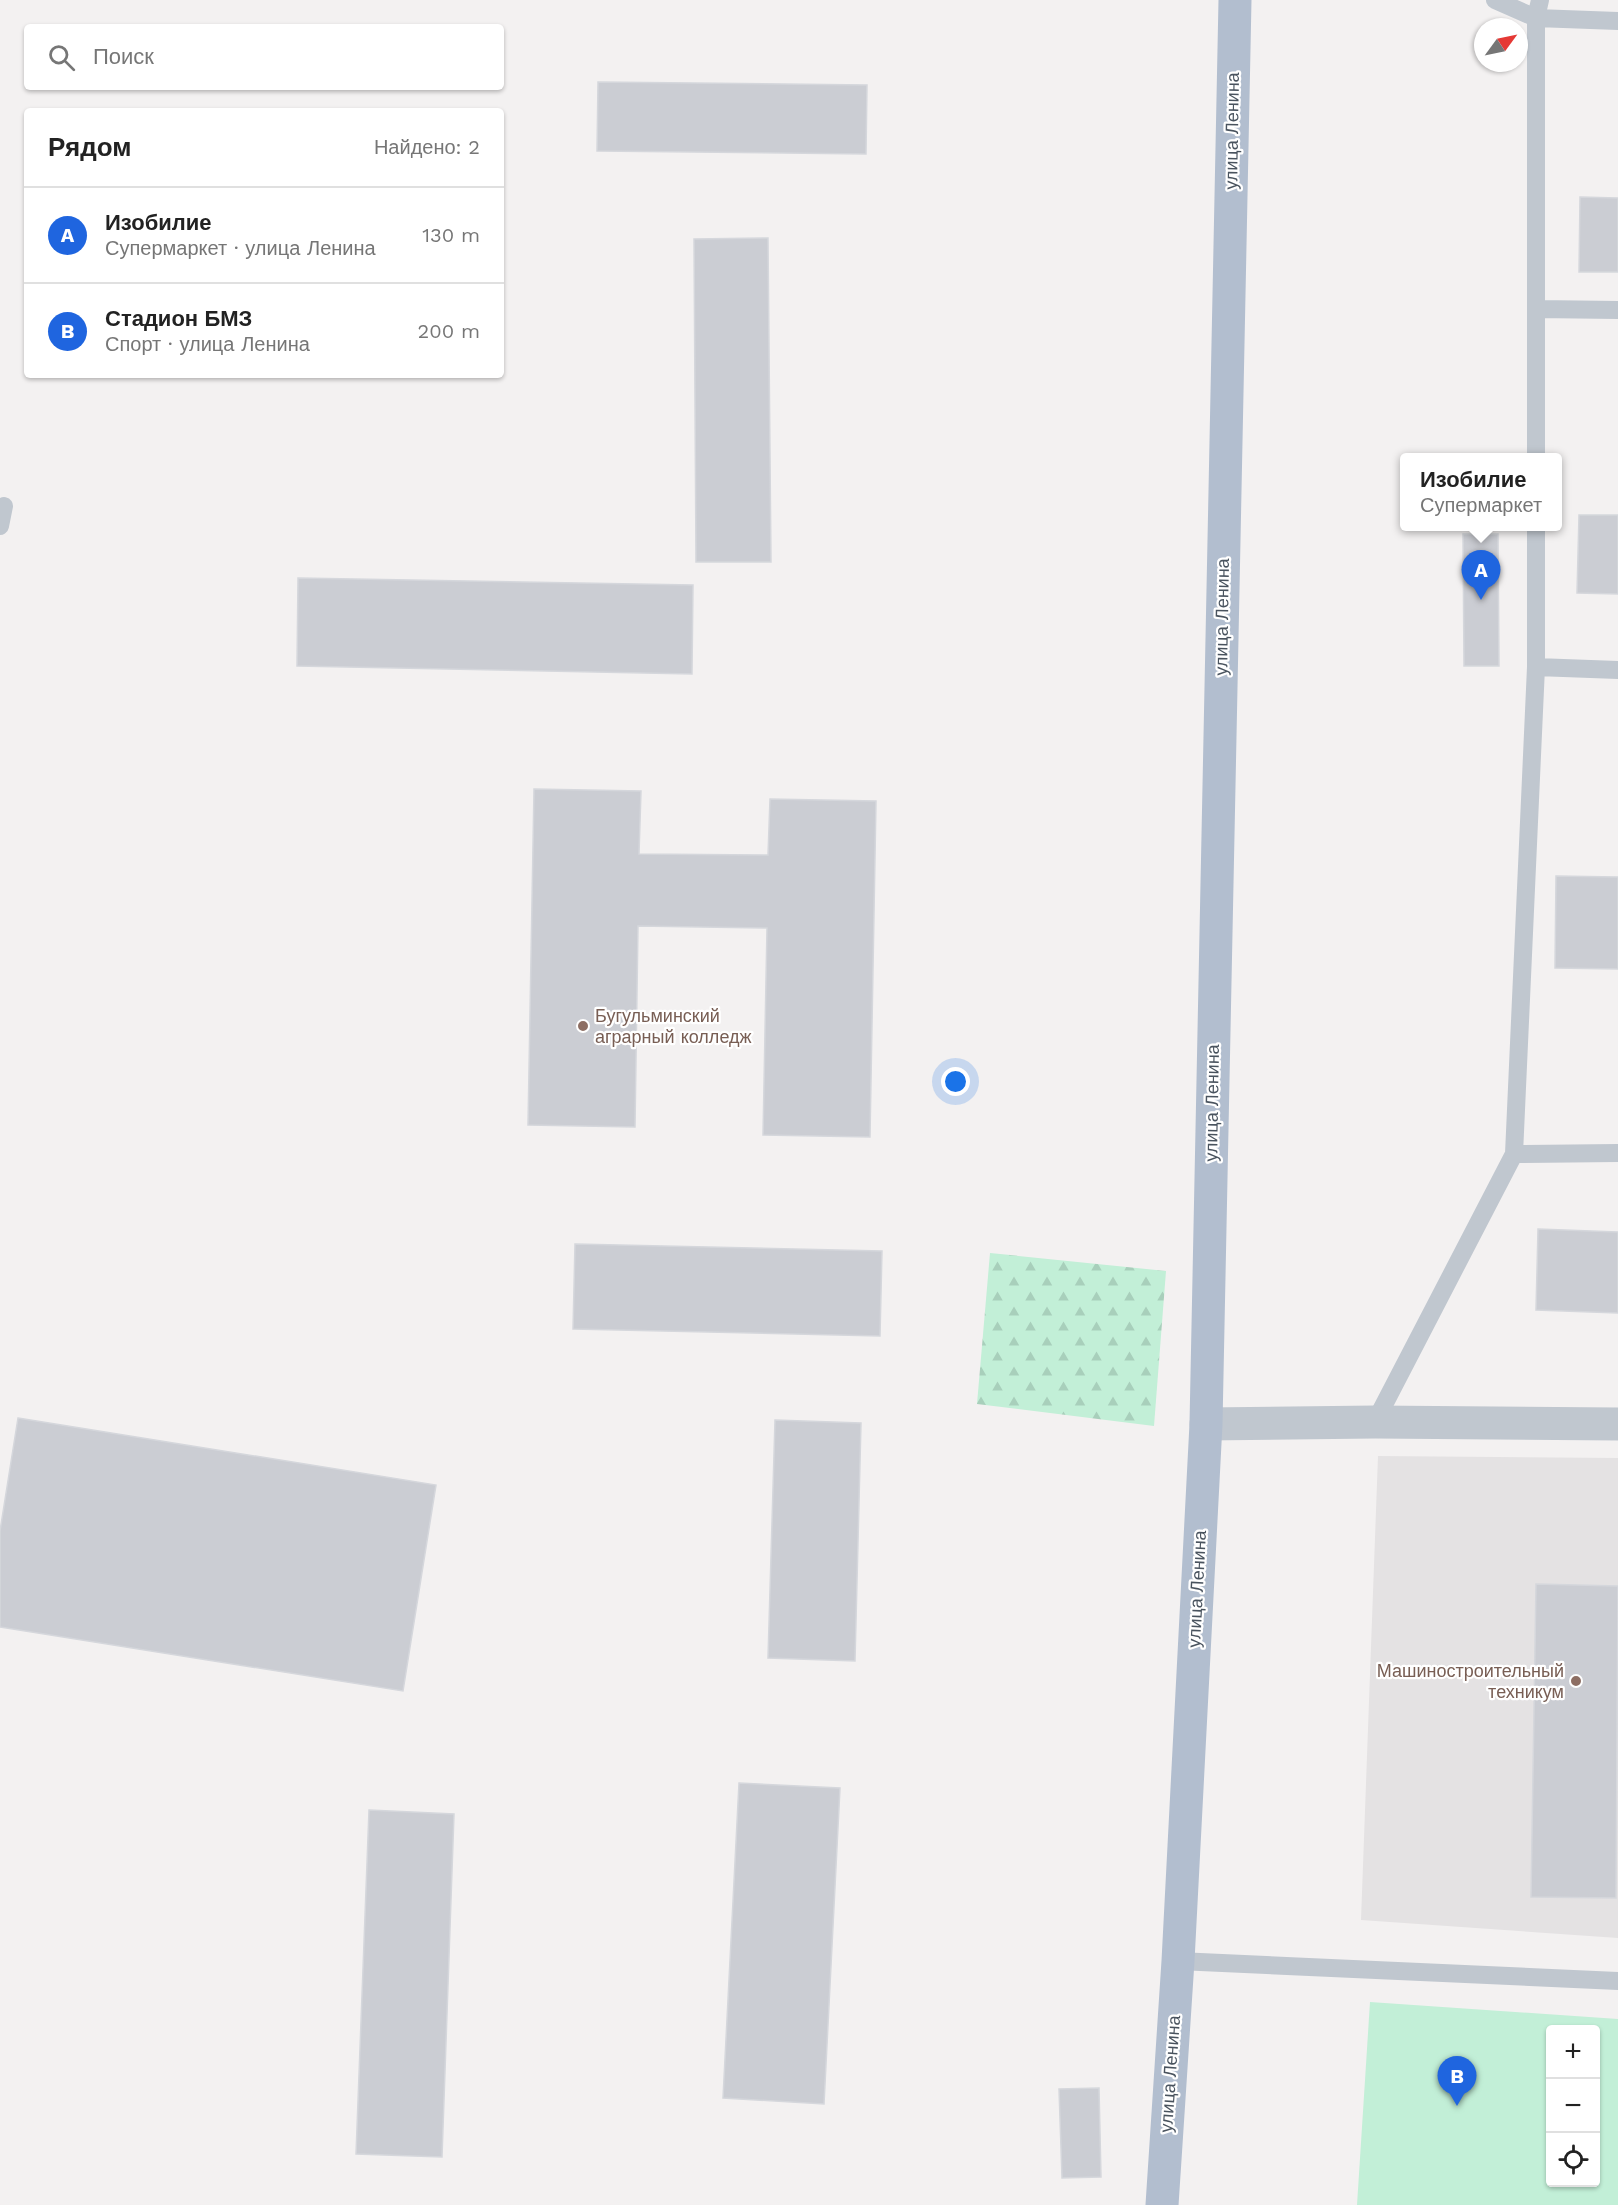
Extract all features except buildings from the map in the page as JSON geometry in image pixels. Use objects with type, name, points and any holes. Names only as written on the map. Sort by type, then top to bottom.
[{"type":"main road","name":"улица Ленина","points":[[1162,2205],[1178,1961],[1206,1424],[1235,0]]},
{"type":"street","points":[[1206,1424],[1375,1422],[1618,1424]]},
{"type":"lane","points":[[1495,0],[1536,18],[1618,21]]},
{"type":"lane","points":[[1536,453],[1536,18],[1540,0]]},
{"type":"lane","points":[[1536,309],[1618,310]]},
{"type":"lane","points":[[0,526],[4,506]]},
{"type":"lane","points":[[1375,1422],[1514,1154],[1536,667],[1536,531]]},
{"type":"lane","points":[[1536,667],[1618,670]]},
{"type":"lane","points":[[1514,1154],[1618,1153]]},
{"type":"lane","points":[[1178,1961],[1618,1981]]},
{"type":"shaded area","points":[[1378,1456],[1618,1458],[1618,1938],[1361,1920]]},
{"type":"green space","points":[[990,1253],[1166,1271],[1154,1426],[977,1404]]},
{"type":"green space","points":[[1370,2002],[1618,2019],[1618,2205],[1357,2205]]},
{"type":"place","name":"Изобилие","points":[[1481,600]]},
{"type":"place","name":"Бугульминский аграрный колледж","points":[[583,1026]]},
{"type":"place","name":"Машиностроительный техникум","points":[[1576,1681]]},
{"type":"place","name":"Стадион БМЗ","points":[[1457,2106]]}]
